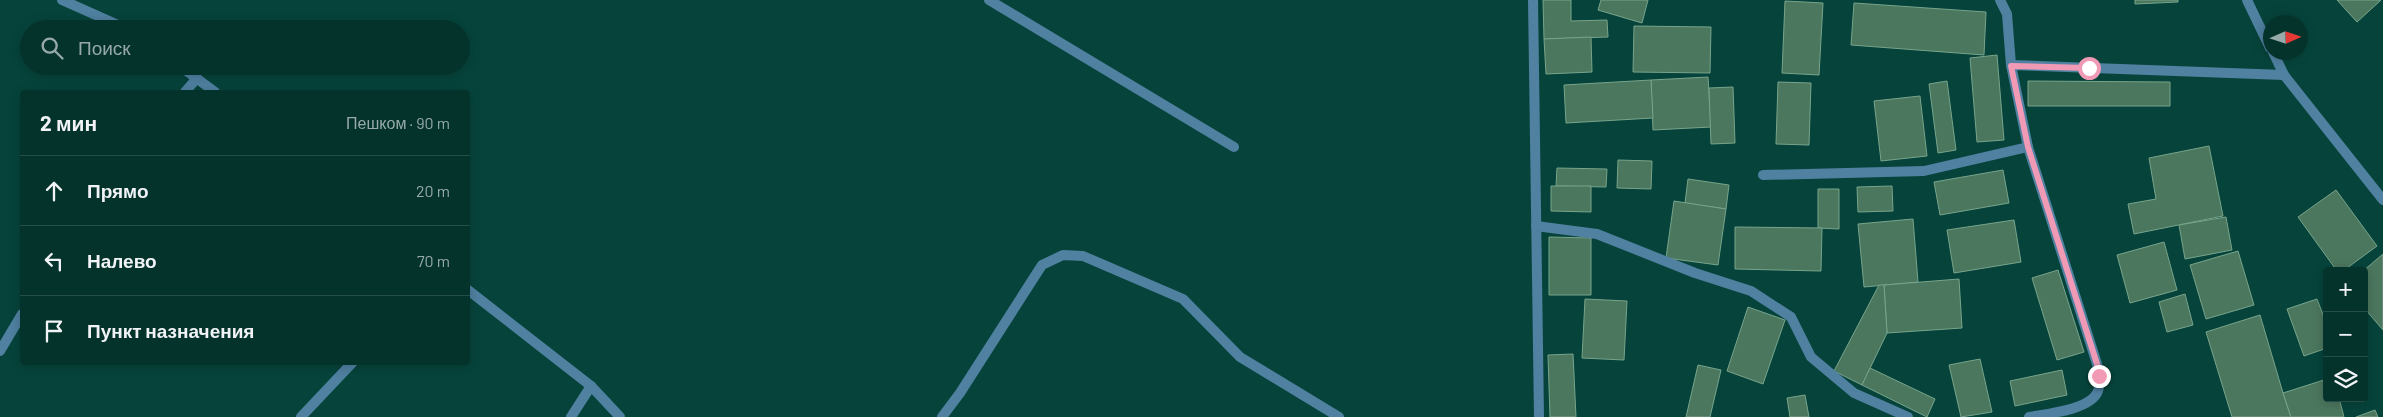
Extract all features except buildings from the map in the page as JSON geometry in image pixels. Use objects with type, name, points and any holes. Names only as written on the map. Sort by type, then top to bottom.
[{"type":"street","points":[[62,0],[107,20]]},
{"type":"street","points":[[989,0],[1234,147]]},
{"type":"street","points":[[1533,0],[1539,417]]},
{"type":"street","points":[[2000,0],[2007,14],[2011,66],[2028,147],[2097,364],[2099,391],[2094,398],[2071,410],[2029,417]]},
{"type":"street","points":[[2247,0],[2263,33]]},
{"type":"street","points":[[2277,60],[2284,75],[2383,200]]},
{"type":"street","points":[[2011,66],[2284,75]]},
{"type":"street","points":[[193,75],[212,90]]},
{"type":"street","points":[[188,90],[197,78]]},
{"type":"street","points":[[1763,175],[1924,171],[2028,147]]},
{"type":"street","points":[[1536,226],[1597,234],[1695,274],[1751,291],[1791,317],[1811,358],[1854,393],[1908,417]]},
{"type":"street","points":[[942,417],[960,393],[1042,264],[1063,255],[1083,256],[1183,299],[1240,357],[1338,417]]},
{"type":"street","points":[[470,292],[591,386],[620,417]]},
{"type":"street","points":[[0,351],[20,317]]},
{"type":"street","points":[[301,417],[349,365]]},
{"type":"street","points":[[571,417],[591,386]]},
{"type":"route","points":[[2089,68],[2011,66],[2028,147],[2097,364],[2099,376]]}]
